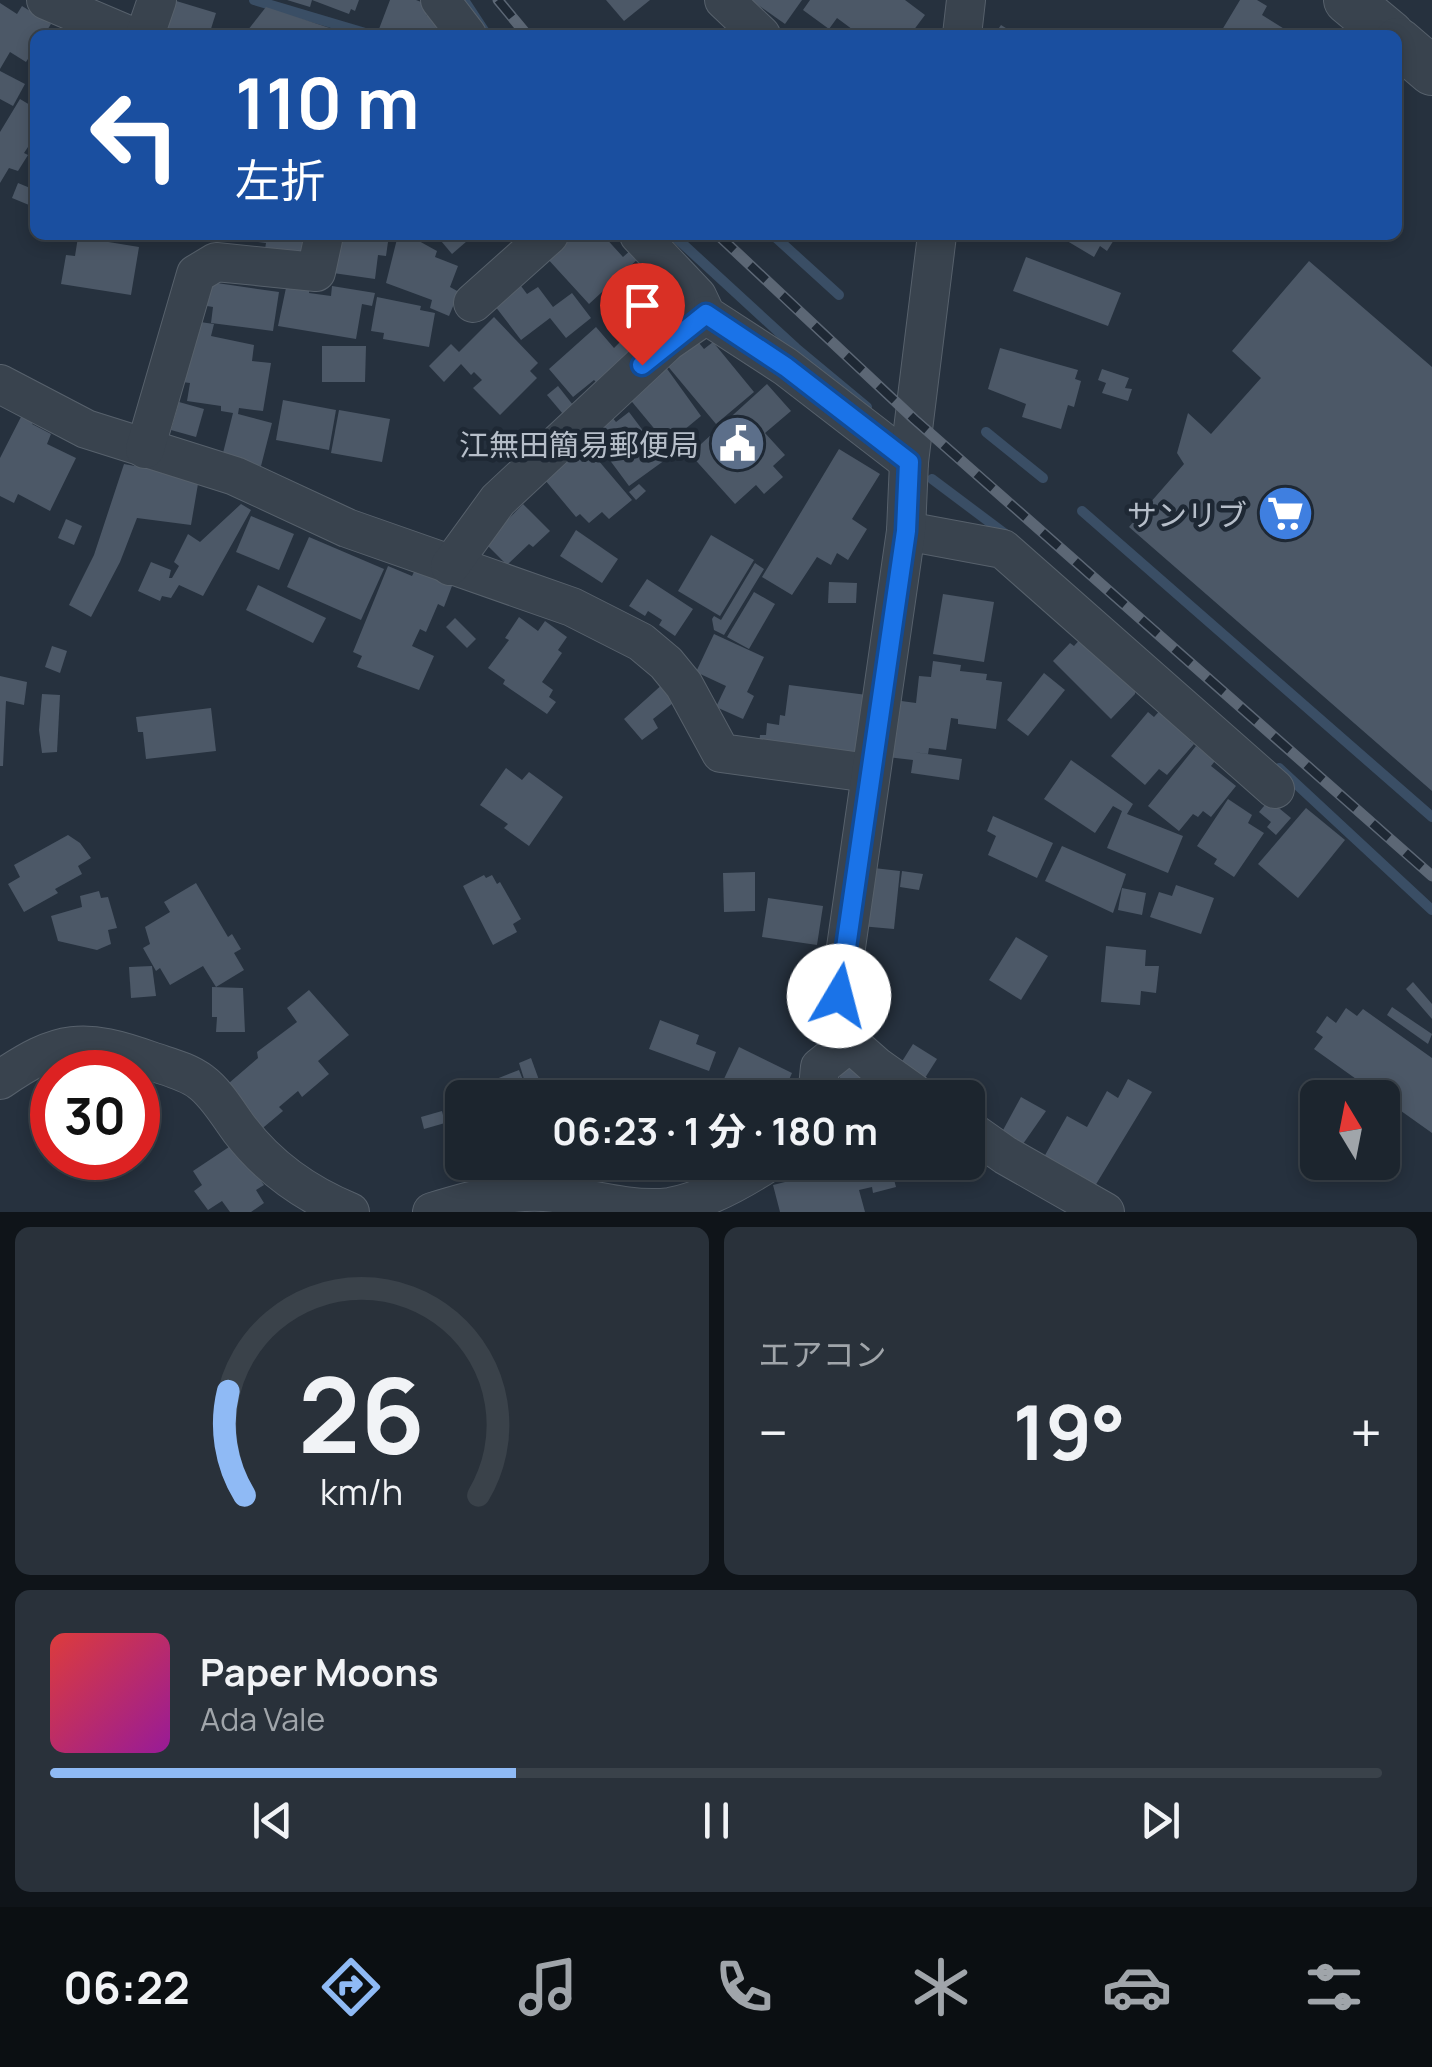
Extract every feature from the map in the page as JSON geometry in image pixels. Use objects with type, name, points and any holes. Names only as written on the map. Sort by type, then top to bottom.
[{"type":"street","points":[[46,0],[116,30]]},
{"type":"street","points":[[147,30],[157,0]]},
{"type":"street","points":[[440,0],[464,30]]},
{"type":"street","points":[[724,0],[755,30]]},
{"type":"street","points":[[963,30],[966,0]]},
{"type":"street","points":[[1348,0],[1384,30]]},
{"type":"street","points":[[1402,45],[1432,71]]},
{"type":"street","points":[[144,449],[196,274],[216,262],[316,272],[323,240]]},
{"type":"street","points":[[473,303],[543,240]]},
{"type":"street","points":[[645,240],[697,296],[706,314],[786,367],[909,462]]},
{"type":"street","points":[[896,1080],[850,1043],[839,996],[906,531],[909,462],[936,240]]},
{"type":"street","points":[[450,566],[498,500],[667,342],[706,314]]},
{"type":"street","points":[[0,384],[86,429],[235,476],[348,528],[572,607],[640,642],[666,663],[684,685],[720,753],[869,774]]},
{"type":"street","points":[[906,531],[1003,549],[1275,789]]},
{"type":"street","points":[[819,1080],[820,1068],[850,1043]]},
{"type":"street","points":[[0,1080],[32,1058],[72,1045],[121,1050],[188,1074],[212,1092],[243,1134],[288,1178],[321,1200],[350,1212]]},
{"type":"street","points":[[985,1140],[1087,1208]]},
{"type":"street","points":[[432,1212],[499,1195],[529,1192],[634,1208],[667,1208],[734,1180]]},
{"type":"building","points":[[173,0],[216,13],[211,30],[165,30]]},
{"type":"building","points":[[287,0],[312,0],[310,7]]},
{"type":"building","points":[[312,0],[359,0],[355,11],[351,9],[349,14]]},
{"type":"building","points":[[390,0],[416,0],[429,5],[426,15],[439,20],[435,30],[379,29]]},
{"type":"building","points":[[606,0],[650,0],[624,21]]},
{"type":"building","points":[[751,0],[802,0],[785,24]]},
{"type":"building","points":[[810,0],[905,0],[925,15],[914,30],[853,30],[837,18],[829,29],[803,10]]},
{"type":"building","points":[[1240,0],[1257,0],[1267,6],[1262,15],[1286,30],[1222,30]]},
{"type":"building","points":[[0,3],[17,14],[22,6],[51,24],[47,30],[30,30],[30,56],[26,62],[10,52],[0,69]]},
{"type":"building","points":[[266,7],[336,30],[248,30]]},
{"type":"building","points":[[0,71],[25,84],[13,106],[0,99]]},
{"type":"building","points":[[20,99],[30,105],[30,148],[24,153],[28,155],[18,171],[9,168],[0,183],[0,132]]},
{"type":"building","points":[[18,183],[30,188],[29,205],[12,198]]},
{"type":"building","points":[[78,240],[139,247],[131,295],[61,284],[66,255],[75,256]]},
{"type":"building","points":[[243,240],[311,240],[307,262],[264,255],[266,243]]},
{"type":"building","points":[[338,240],[388,240],[386,256],[378,255],[375,279],[333,273]]},
{"type":"building","points":[[397,240],[417,240],[437,251],[435,257],[458,266],[450,287],[459,292],[449,316],[430,308],[432,300],[386,283]]},
{"type":"building","points":[[440,240],[468,240],[452,254]]},
{"type":"building","points":[[561,240],[608,240],[623,257],[631,250],[639,258],[589,304],[546,257]]},
{"type":"building","points":[[1065,240],[1114,240],[1107,251],[1100,246],[1094,257]]},
{"type":"building","points":[[1026,257],[1121,293],[1108,326],[1013,291]]},
{"type":"building","points":[[642,261],[677,302],[638,334],[603,294]]},
{"type":"building","name":"サンリブ","points":[[1309,261],[1432,367],[1432,791],[1129,527],[1184,464],[1177,453],[1188,413],[1211,434],[1261,378],[1232,351]]},
{"type":"building","points":[[210,282],[279,292],[273,331],[211,323],[213,307],[207,306]]},
{"type":"building","points":[[287,283],[310,286],[309,293],[331,296],[332,286],[375,293],[372,306],[362,304],[356,339],[278,326]]},
{"type":"building","points":[[521,286],[527,294],[538,287],[553,307],[572,293],[591,318],[566,338],[550,318],[521,340],[495,306]]},
{"type":"building","points":[[377,297],[421,306],[420,310],[435,313],[429,347],[383,339],[384,333],[371,331]]},
{"type":"building","points":[[494,317],[538,363],[530,371],[537,378],[500,415],[473,388],[482,380],[474,372],[471,375],[461,364],[444,382],[429,366],[451,344],[459,352]]},
{"type":"building","points":[[193,321],[214,324],[211,336],[254,345],[252,361],[271,363],[263,411],[239,408],[238,414],[272,423],[261,466],[222,457],[233,413],[221,411],[221,406],[187,401],[190,383],[182,382]]},
{"type":"building","points":[[596,327],[614,348],[620,342],[633,356],[573,397],[549,369]]},
{"type":"building","points":[[695,338],[704,349],[713,342],[754,392],[716,424],[666,364]]},
{"type":"building","points":[[322,346],[366,346],[365,382],[322,382]]},
{"type":"building","points":[[1000,348],[1078,370],[1075,379],[1081,381],[1074,407],[1068,405],[1061,429],[1022,417],[1026,404],[988,389]]},
{"type":"building","points":[[665,366],[701,416],[667,444],[628,397]]},
{"type":"building","points":[[1102,369],[1129,378],[1125,388],[1132,389],[1128,401],[1102,393],[1106,383],[1098,380]]},
{"type":"building","name":"江無田簡易郵便局","points":[[767,384],[791,411],[765,433],[785,455],[773,466],[783,477],[764,494],[756,485],[735,504],[690,454]]},
{"type":"building","points":[[558,386],[573,405],[563,414],[547,395]]},
{"type":"building","points":[[283,400],[336,410],[329,450],[276,440]]},
{"type":"building","points":[[179,402],[204,409],[196,437],[171,430]]},
{"type":"building","points":[[339,410],[390,419],[382,462],[331,453]]},
{"type":"building","points":[[629,412],[665,460],[629,486],[589,432],[611,416],[616,422]]},
{"type":"building","points":[[23,413],[35,419],[32,424],[51,434],[47,444],[76,458],[50,511],[18,494],[14,503],[0,496],[0,458]]},
{"type":"building","points":[[839,449],[880,474],[852,519],[867,529],[848,560],[837,553],[831,565],[817,557],[792,595],[762,577]]},
{"type":"building","points":[[592,453],[632,500],[609,519],[602,512],[589,523],[580,514],[576,517],[540,474],[560,467],[575,454],[582,462]]},
{"type":"building","points":[[124,464],[199,478],[191,525],[137,518],[120,562],[91,617],[69,605],[94,555]]},
{"type":"building","points":[[639,484],[646,491],[636,500],[629,492]]},
{"type":"building","points":[[241,504],[251,510],[203,596],[179,585],[171,598],[162,596],[160,601],[138,591],[151,562],[171,570],[172,578],[179,566],[174,562],[188,534],[200,542]]},
{"type":"building","points":[[523,504],[550,531],[507,565],[485,543]]},
{"type":"building","points":[[251,516],[294,534],[279,570],[236,552]]},
{"type":"building","points":[[66,519],[82,526],[74,545],[58,538]]},
{"type":"building","points":[[576,530],[618,559],[602,583],[560,556]]},
{"type":"building","points":[[711,535],[754,560],[720,616],[678,591]]},
{"type":"building","points":[[309,537],[384,569],[361,620],[287,587]]},
{"type":"building","points":[[755,563],[764,569],[724,635],[714,630],[712,619],[714,616],[721,620]]},
{"type":"building","points":[[388,566],[412,576],[415,570],[452,586],[444,607],[438,604],[426,632],[420,629],[412,646],[434,656],[419,690],[357,667],[362,656],[353,652]]},
{"type":"building","points":[[647,579],[693,609],[675,636],[659,625],[662,620],[629,606]]},
{"type":"building","points":[[829,582],[857,583],[856,603],[828,603]]},
{"type":"building","points":[[258,585],[326,618],[313,643],[246,610]]},
{"type":"building","points":[[754,592],[775,604],[749,649],[727,637]]},
{"type":"building","points":[[943,594],[994,602],[984,662],[933,654]]},
{"type":"building","points":[[519,617],[538,631],[545,621],[567,637],[558,650],[562,653],[542,682],[553,690],[549,697],[556,702],[547,714],[503,684],[505,680],[488,668],[509,640],[505,638]]},
{"type":"building","points":[[455,618],[476,639],[467,648],[446,627]]},
{"type":"building","points":[[714,634],[764,657],[747,692],[754,696],[743,719],[716,707],[726,686],[696,672]]},
{"type":"building","points":[[1083,636],[1135,680],[1135,694],[1111,719],[1053,661]]},
{"type":"building","points":[[52,646],[67,651],[60,673],[45,667]]},
{"type":"building","points":[[933,661],[961,665],[960,671],[987,674],[986,680],[1002,682],[996,729],[958,724],[958,719],[951,718],[946,750],[929,748],[928,754],[913,752],[962,759],[959,780],[911,773],[913,760],[887,757],[894,700],[916,703],[919,676],[931,677]]},
{"type":"building","points":[[1044,673],[1065,690],[1028,736],[1007,720]]},
{"type":"building","points":[[0,676],[27,682],[24,705],[6,701],[3,766],[0,766]]},
{"type":"building","points":[[665,682],[678,699],[653,719],[658,728],[642,740],[624,719]]},
{"type":"building","points":[[789,685],[867,695],[858,758],[759,745],[760,735],[766,735],[767,723],[779,725],[780,715],[785,716]]},
{"type":"building","points":[[42,694],[60,695],[57,752],[42,753]]},
{"type":"building","points":[[1164,706],[1197,733],[1190,741],[1194,744],[1167,775],[1159,769],[1145,785],[1111,756],[1148,712],[1154,717]]},
{"type":"building","points":[[211,708],[216,751],[146,759],[143,732],[138,732],[136,717]]},
{"type":"building","points":[[1196,746],[1215,761],[1211,766],[1236,786],[1211,817],[1203,811],[1198,817],[1193,814],[1179,831],[1148,806]]},
{"type":"building","points":[[1071,760],[1133,804],[1127,814],[1183,836],[1168,873],[1107,848],[1122,811],[1113,806],[1095,833],[1044,799]]},
{"type":"building","points":[[506,768],[522,780],[529,772],[563,797],[529,846],[504,828],[508,824],[480,805]]},
{"type":"building","points":[[1228,799],[1252,815],[1248,823],[1264,833],[1234,877],[1197,846]]},
{"type":"building","points":[[1269,800],[1291,818],[1276,835],[1267,827],[1271,822],[1259,812]]},
{"type":"building","points":[[1306,808],[1345,840],[1298,898],[1258,864]]},
{"type":"building","points":[[993,816],[1053,843],[1037,878],[988,855],[996,836],[987,831]]},
{"type":"building","points":[[68,835],[91,858],[78,866],[82,874],[24,912],[8,884],[20,877],[14,865]]},
{"type":"building","points":[[1062,846],[1126,874],[1113,913],[1045,881]]},
{"type":"building","points":[[865,867],[900,871],[894,929],[860,926]]},
{"type":"building","points":[[902,871],[923,874],[919,890],[900,887]]},
{"type":"building","points":[[755,872],[755,911],[724,912],[723,873]]},
{"type":"building","points":[[492,875],[497,884],[500,882],[521,919],[513,924],[517,932],[493,945],[463,886]]},
{"type":"building","points":[[196,883],[228,937],[232,934],[241,949],[234,953],[244,970],[216,987],[203,966],[170,985],[160,968],[156,971],[143,948],[150,944],[145,927],[170,912],[164,902]]},
{"type":"building","points":[[1176,885],[1214,898],[1201,934],[1150,917],[1159,892],[1172,896]]},
{"type":"building","points":[[1122,888],[1146,893],[1142,915],[1118,910]]},
{"type":"building","points":[[99,891],[101,898],[108,897],[117,928],[108,930],[111,944],[97,950],[58,941],[51,916],[82,907],[80,896]]},
{"type":"building","points":[[768,898],[823,906],[817,945],[762,937]]},
{"type":"building","points":[[1016,937],[1048,956],[1021,1000],[989,980]]},
{"type":"building","points":[[1106,946],[1146,950],[1145,966],[1159,966],[1156,993],[1141,991],[1140,1005],[1101,1002]]},
{"type":"building","points":[[152,966],[156,996],[131,998],[129,967]]},
{"type":"building","points":[[1413,982],[1432,1004],[1432,1019],[1406,989]]},
{"type":"building","points":[[212,987],[243,988],[245,1032],[216,1032]]},
{"type":"building","points":[[854,989],[885,995],[885,1010],[854,1010]]},
{"type":"building","points":[[309,990],[349,1035],[318,1061],[329,1074],[302,1097],[298,1091],[279,1107],[283,1111],[258,1132],[231,1099],[238,1093],[229,1083],[258,1058],[257,1052],[297,1022],[287,1008]]},
{"type":"building","points":[[1392,1007],[1432,1034],[1428,1044],[1387,1015]]},
{"type":"building","points":[[1346,1008],[1357,1016],[1363,1009],[1432,1058],[1432,1133],[1400,1110],[1400,1080],[1358,1080],[1314,1049],[1323,1037],[1316,1032],[1327,1016],[1336,1023]]},
{"type":"building","points":[[660,1020],[699,1035],[696,1044],[716,1052],[709,1071],[649,1049]]},
{"type":"building","points":[[913,1044],[937,1059],[925,1078],[901,1063]]},
{"type":"building","points":[[739,1047],[792,1073],[789,1080],[723,1080]]},
{"type":"building","points":[[531,1058],[539,1080],[524,1080],[519,1063]]},
{"type":"building","points":[[847,1063],[867,1080],[838,1080]]},
{"type":"building","points":[[519,1070],[523,1080],[494,1080]]},
{"type":"building","points":[[1128,1079],[1152,1092],[1095,1186],[1044,1157],[1067,1116],[1087,1127],[1107,1091],[1118,1098]]},
{"type":"building","points":[[1021,1097],[1046,1111],[1023,1144],[1002,1132]]},
{"type":"building","points":[[442,1111],[445,1123],[424,1129],[421,1117]]},
{"type":"building","points":[[235,1143],[264,1185],[256,1190],[264,1203],[251,1212],[230,1212],[222,1201],[208,1210],[194,1191],[202,1185],[193,1171]]},
{"type":"building","points":[[793,1180],[894,1180],[896,1187],[873,1193],[872,1187],[859,1190],[865,1212],[780,1212],[773,1185]]},
{"type":"waterway","points":[[254,0],[355,30]]},
{"type":"waterway","points":[[464,0],[484,30]]},
{"type":"waterway","points":[[678,240],[867,407]]},
{"type":"waterway","points":[[778,240],[839,295]]},
{"type":"waterway","points":[[986,432],[1043,478]]},
{"type":"waterway","points":[[932,479],[1008,536]]},
{"type":"waterway","points":[[1082,511],[1432,817]]},
{"type":"waterway","points":[[1279,768],[1432,910]]},
{"type":"railway","points":[[498,0],[523,30]]},
{"type":"railway","points":[[723,240],[914,419],[1432,876]]},
{"type":"place","name":"江無田簡易郵便局","points":[[738,444]]},
{"type":"place","name":"サンリブ","points":[[1286,514]]},
{"type":"route","points":[[642,365],[706,314],[786,367],[909,462],[906,531],[839,996]]}]
